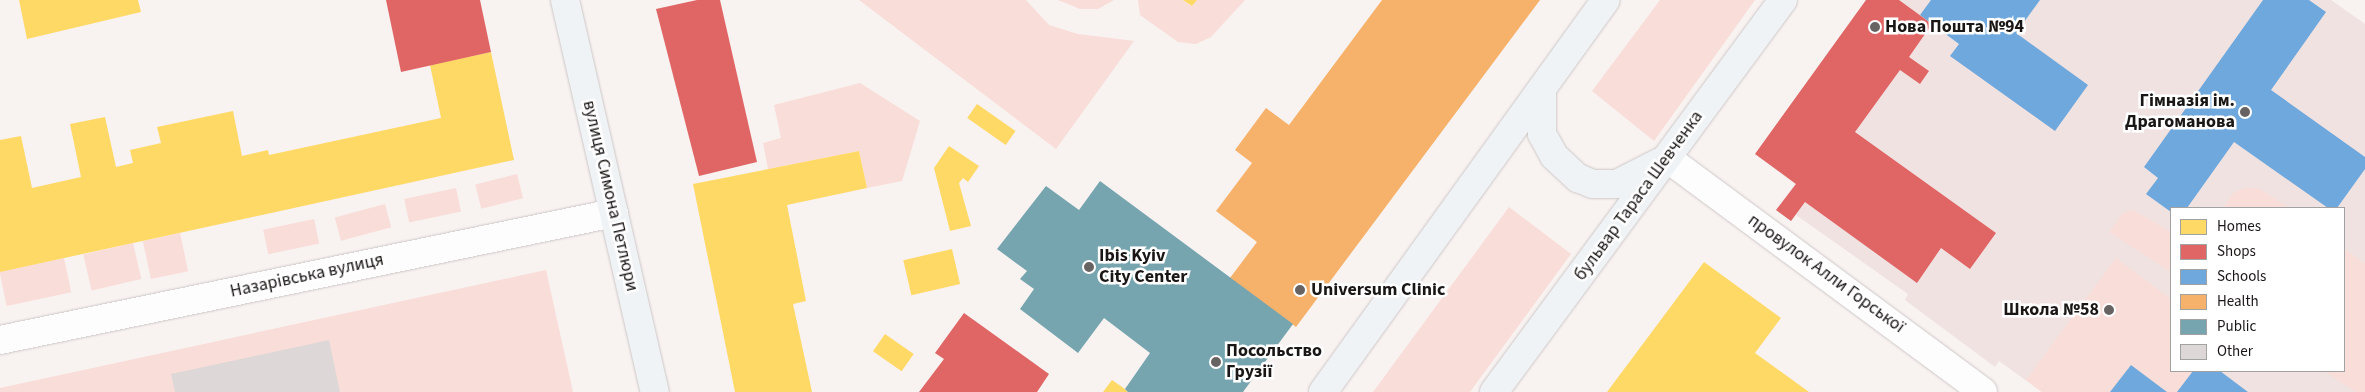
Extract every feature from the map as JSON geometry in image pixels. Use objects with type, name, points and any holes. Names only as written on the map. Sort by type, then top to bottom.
[{"type":"main road","name":"вулиця Симона Петлюри","points":[[566,0],[655,392]]},
{"type":"main road","points":[[1323,392],[1606,0]]},
{"type":"main road","name":"бульвар Тараса Шевченка","points":[[1494,392],[1783,0]]},
{"type":"main road","points":[[1542,89],[1542,134],[1554,156],[1578,178],[1593,184],[1617,184],[1667,158]]},
{"type":"street","name":"провулок Алли Горської","points":[[1667,158],[1984,392]]},
{"type":"street","name":"Назарівська вулиця","points":[[0,340],[614,213]]},
{"type":"shaded area","points":[[859,0],[1026,0],[1049,25],[1078,34],[1134,41],[1056,149]]},
{"type":"shaded area","points":[[1058,0],[1114,0],[1098,9],[1080,9]]},
{"type":"shaded area","points":[[1138,0],[1183,0],[1192,6],[1197,0],[1245,0],[1211,37],[1196,44],[1178,42],[1140,15]]},
{"type":"shaded area","points":[[1660,0],[1755,0],[1654,141],[1592,91]]},
{"type":"shaded area","points":[[1866,0],[2331,0],[2365,24],[2365,392],[2042,392],[1999,361],[1995,367],[1905,300],[1908,294],[1796,215],[1791,221],[1776,210],[1795,184],[1755,154]]},
{"type":"shaded area","points":[[860,83],[920,121],[902,181],[867,188],[859,151],[768,169],[763,143],[781,138],[774,105]]},
{"type":"shaded area","points":[[517,174],[523,198],[481,209],[475,184]]},
{"type":"shaded area","points":[[456,188],[461,211],[409,222],[404,199]]},
{"type":"shaded area","points":[[2245,188],[2258,188],[2287,207],[2224,207],[2233,193]]},
{"type":"shaded area","points":[[385,204],[391,227],[341,241],[335,217]]},
{"type":"shaded area","points":[[1509,207],[1571,254],[1470,392],[1373,392]]},
{"type":"shaded area","points":[[2133,210],[2170,231],[2170,271],[2109,232],[2123,213]]},
{"type":"shaded area","points":[[314,219],[319,243],[268,254],[263,230]]},
{"type":"shaded area","points":[[180,233],[188,271],[151,279],[143,241]]},
{"type":"shaded area","points":[[133,243],[141,279],[92,291],[83,254]]},
{"type":"shaded area","points":[[2345,249],[2365,264],[2365,392],[2356,392],[2326,372],[2345,372]]},
{"type":"shaded area","points":[[64,258],[71,292],[7,306],[0,272]]},
{"type":"shaded area","points":[[2116,258],[2170,298],[2170,372],[2192,372],[2177,392],[2167,392],[2131,365],[2110,392],[2042,392],[2026,380]]},
{"type":"shaded area","points":[[546,270],[573,392],[0,392],[0,388]]},
{"type":"building: Homes","points":[[19,0],[138,0],[141,12],[27,39]]},
{"type":"building: Homes","points":[[1183,0],[1197,0],[1192,6]]},
{"type":"building: Homes","points":[[491,52],[514,160],[0,272],[0,140],[21,136],[32,188],[81,177],[70,124],[105,117],[116,167],[133,163],[130,150],[161,143],[157,127],[233,111],[242,156],[268,150],[269,155],[441,118],[430,65]]},
{"type":"building: Homes","points":[[977,104],[1016,131],[1006,145],[967,118]]},
{"type":"building: Homes","points":[[949,146],[979,166],[968,182],[963,178],[959,183],[971,226],[950,231],[934,168]]},
{"type":"building: Homes","points":[[859,151],[867,188],[787,205],[806,301],[793,304],[812,392],[735,392],[693,184]]},
{"type":"building: Homes","points":[[952,249],[960,284],[911,295],[903,260]]},
{"type":"building: Homes","points":[[1704,262],[1781,318],[1755,353],[1809,392],[1607,392]]},
{"type":"building: Homes","points":[[885,334],[914,354],[902,371],[873,351]]},
{"type":"building: Homes","points":[[1112,380],[1125,389],[1128,392],[1103,392]]},
{"type":"building: Shops","points":[[386,0],[480,0],[491,52],[401,72]]},
{"type":"building: Shops","points":[[697,0],[720,0],[757,162],[699,176],[656,9]]},
{"type":"building: Shops","points":[[1866,0],[1899,0],[1932,24],[1909,57],[1929,71],[1920,84],[1900,70],[1855,132],[1996,233],[1970,269],[1941,248],[1917,283],[1805,202],[1791,221],[1776,210],[1796,184],[1755,154]]},
{"type":"building: Shops","points":[[964,313],[1049,374],[1037,392],[919,392],[944,359],[935,353]]},
{"type":"building: Schools","points":[[1931,0],[2040,0],[2016,33],[2088,85],[2055,131],[1950,56],[1959,44],[1920,15]]},
{"type":"building: Schools","points":[[2263,0],[2309,0],[2326,12],[2271,90],[2365,157],[2365,169],[2338,207],[2327,207],[2234,142],[2188,207],[2170,207],[2170,211],[2146,194],[2158,178],[2144,167]]},
{"type":"building: Schools","points":[[2131,365],[2167,392],[2110,392]]},
{"type":"building: Schools","points":[[2192,372],[2221,372],[2248,392],[2177,392]]},
{"type":"building: Health","points":[[1382,0],[1540,0],[1296,327],[1230,278],[1257,242],[1216,211],[1252,163],[1235,150],[1266,108],[1289,125]]},
{"type":"building: Public","points":[[1100,181],[1293,324],[1243,392],[1128,392],[1125,389],[1150,353],[1104,318],[1078,353],[1020,309],[1034,289],[1020,279],[1027,271],[997,249],[1046,186],[1079,210]]},
{"type":"building: Other","points":[[329,340],[340,392],[175,392],[171,374]]},
{"type":"place","name":"Нова Пошта №94","points":[[1875,27]]},
{"type":"place","name":"Гімназія ім. Драгоманова","points":[[2245,112]]},
{"type":"place","name":"Ibis Kyiv City Center","points":[[1089,267]]},
{"type":"place","name":"Universum Clinic","points":[[1300,290]]},
{"type":"place","name":"Школа №58","points":[[2109,310]]},
{"type":"place","name":"Посольство Грузії","points":[[1216,362]]}]
